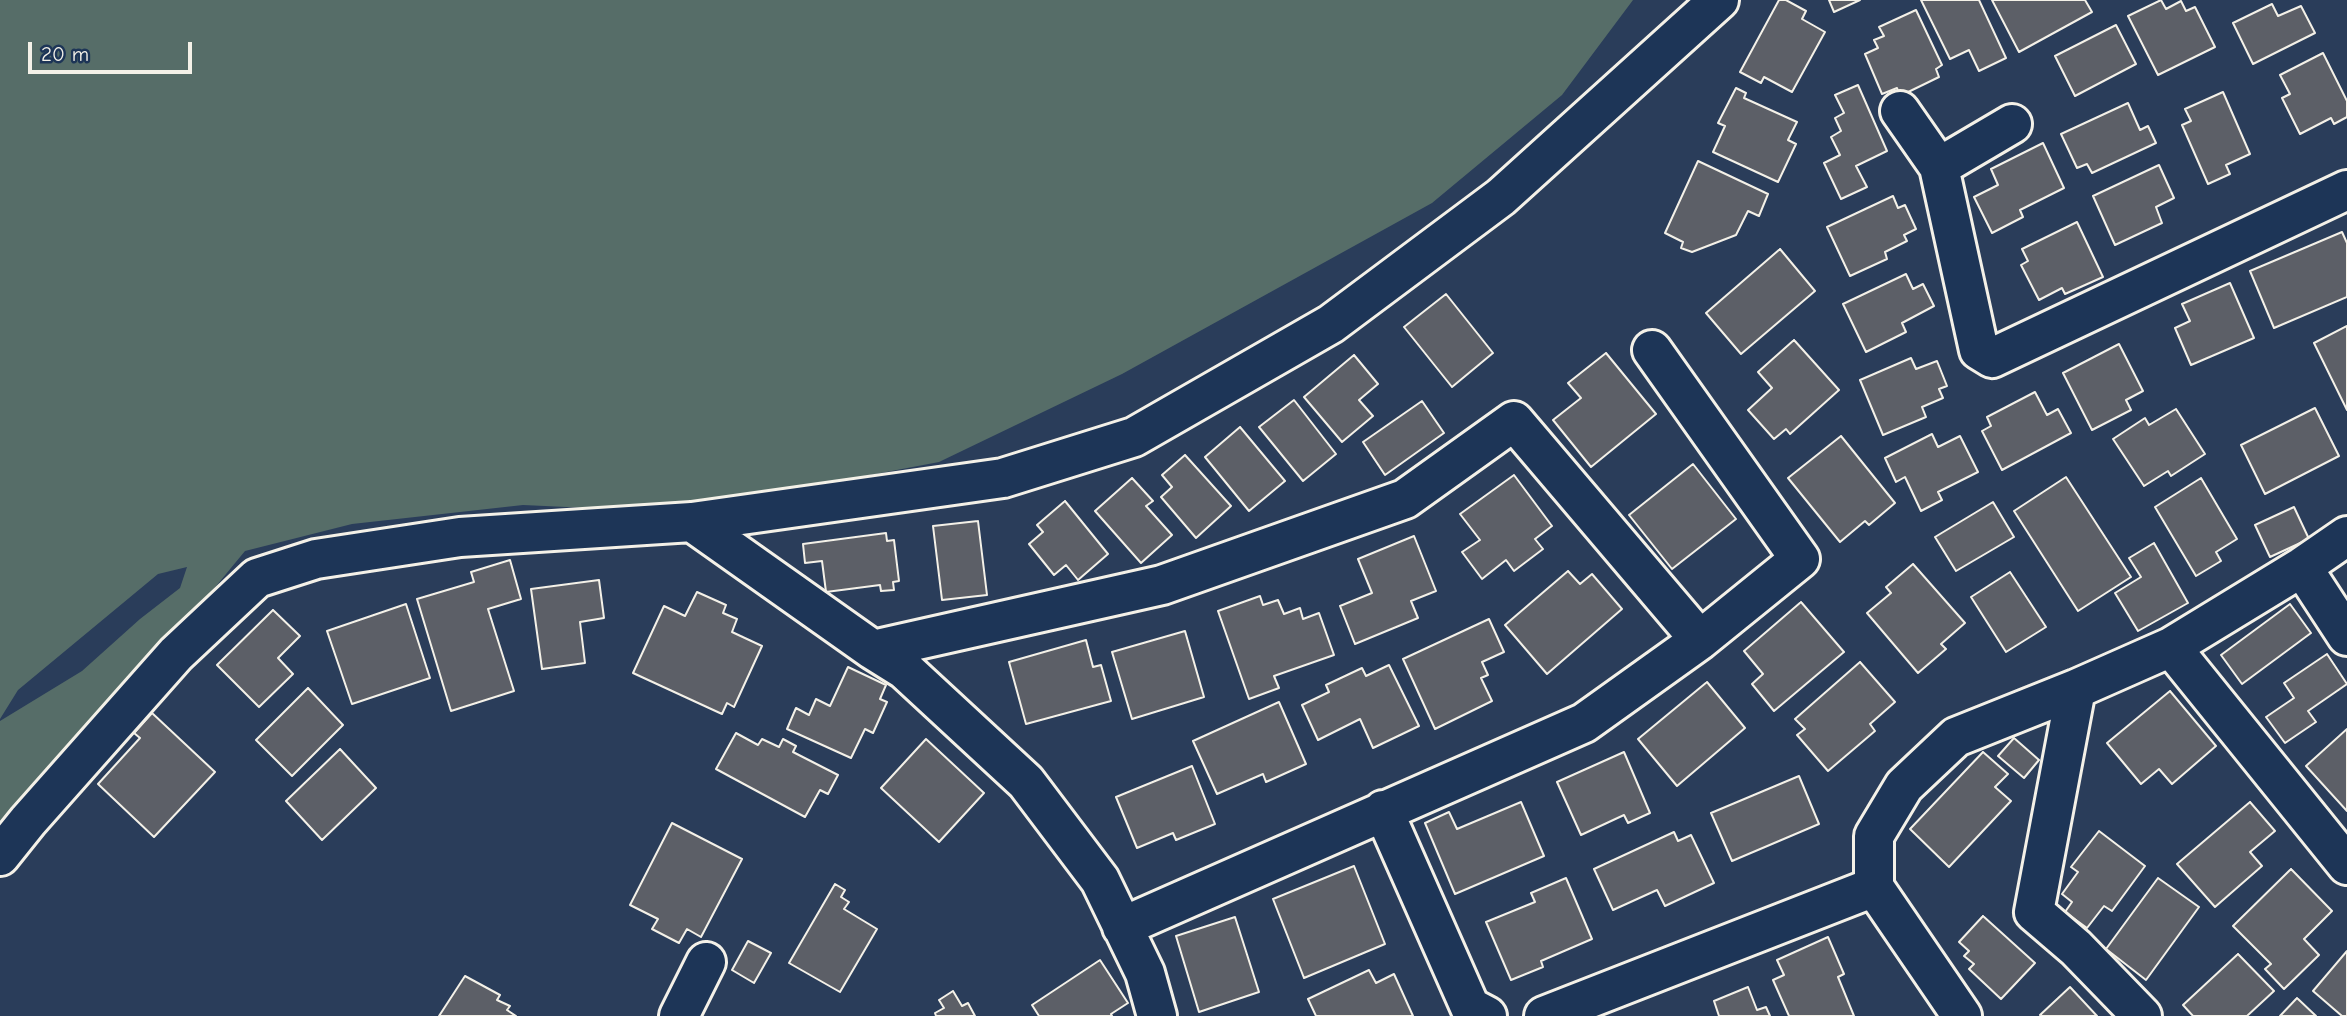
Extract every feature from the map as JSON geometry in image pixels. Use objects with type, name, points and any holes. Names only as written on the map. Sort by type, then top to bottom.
[{"type":"street","points":[[0,856],[176,653],[257,578],[316,559],[460,537],[692,522],[1003,478],[1134,437],[1331,324],[1448,237],[1501,197],[1719,0]]},
{"type":"street","points":[[1900,111],[1939,167],[1979,350],[1992,358],[2347,190]]},
{"type":"street","points":[[1939,167],[2012,124]]},
{"type":"street","points":[[1122,927],[1584,723],[1700,640],[1800,559],[1652,350]]},
{"type":"street","points":[[873,650],[1161,585],[1405,499],[1514,421],[1700,640]]},
{"type":"street","points":[[692,522],[905,670],[1026,782],[1100,880],[1145,972],[1157,1016]]},
{"type":"street","points":[[1962,1016],[1874,887],[1874,836],[1905,786],[1956,737],[2171,647],[2302,567],[2347,536]]},
{"type":"street","points":[[2302,567],[2347,636]]},
{"type":"street","points":[[2171,647],[2347,865]]},
{"type":"street","points":[[2076,689],[2034,912],[2076,948],[2142,1016]]},
{"type":"street","points":[[1383,810],[1470,1007],[1486,1016]]},
{"type":"street","points":[[1544,1016],[1874,887]]},
{"type":"street","points":[[680,1016],[706,962]]},
{"type":"green space","points":[[0,0],[1633,0],[1562,95],[1432,203],[1122,374],[939,462],[675,512],[523,505],[352,524],[245,551],[207,597],[138,669],[0,830],[0,721],[82,671],[140,619],[180,588],[187,567],[158,574],[18,690],[0,719]]},
{"type":"building","points":[[1779,0],[1786,0],[1806,11],[1802,19],[1825,32],[1792,92],[1764,77],[1761,83],[1740,72]]},
{"type":"building","points":[[1829,0],[1860,0],[1834,12]]},
{"type":"building","points":[[1921,0],[1979,0],[2006,58],[1979,71],[1969,50],[1950,59]]},
{"type":"building","points":[[1992,0],[2085,0],[2092,12],[2019,52]]},
{"type":"building","points":[[2161,0],[2166,9],[2181,1],[2186,11],[2195,7],[2215,47],[2158,75],[2128,16]]},
{"type":"building","points":[[2272,4],[2278,16],[2301,6],[2315,33],[2253,64],[2233,23]]},
{"type":"building","points":[[1916,10],[1942,65],[1936,69],[1939,77],[1900,96],[1897,88],[1882,94],[1865,54],[1878,48],[1874,40],[1884,36],[1879,27]]},
{"type":"building","points":[[2116,25],[2136,64],[2075,96],[2055,56]]},
{"type":"building","points":[[2323,53],[2347,101],[2347,117],[2334,124],[2331,118],[2300,134],[2282,98],[2290,94],[2280,75]]},
{"type":"building","points":[[1858,85],[1887,151],[1856,166],[1867,187],[1841,199],[1824,163],[1840,155],[1831,137],[1841,131],[1835,118],[1844,113],[1835,95]]},
{"type":"building","points":[[1736,88],[1746,93],[1744,98],[1797,122],[1788,140],[1796,144],[1778,182],[1713,152],[1725,126],[1718,123]]},
{"type":"building","points":[[2223,92],[2250,154],[2226,165],[2230,174],[2208,184],[2182,125],[2191,121],[2185,109]]},
{"type":"building","points":[[2128,103],[2140,130],[2148,126],[2156,143],[2092,173],[2087,164],[2077,168],[2061,134]]},
{"type":"building","points":[[2043,143],[2064,188],[2020,210],[2023,217],[1992,233],[1974,197],[1998,185],[1991,169]]},
{"type":"building","points":[[1698,161],[1768,194],[1759,216],[1748,211],[1736,235],[1692,252],[1681,248],[1683,242],[1665,233]]},
{"type":"building","points":[[2159,165],[2174,198],[2156,207],[2162,223],[2115,245],[2093,196]]},
{"type":"building","points":[[1893,196],[1898,208],[1905,205],[1916,229],[1904,235],[1907,241],[1885,252],[1887,259],[1850,276],[1827,227]]},
{"type":"building","points":[[2077,222],[2103,277],[2065,294],[2062,288],[2039,300],[2021,265],[2028,261],[2022,249]]},
{"type":"building","points":[[2342,232],[2347,243],[2347,297],[2274,328],[2250,271]]},
{"type":"building","points":[[1780,249],[1815,291],[1741,354],[1706,313]]},
{"type":"building","points":[[1906,274],[1913,289],[1923,284],[1934,306],[1902,323],[1906,332],[1866,352],[1843,304]]},
{"type":"building","points":[[2230,283],[2254,338],[2191,365],[2175,328],[2190,321],[2182,304]]},
{"type":"building","points":[[1446,294],[1493,353],[1452,387],[1404,327]]},
{"type":"building","points":[[2347,326],[2347,410],[2314,343]]},
{"type":"building","points":[[1794,340],[1839,390],[1790,434],[1786,429],[1774,439],[1748,410],[1772,388],[1758,372]]},
{"type":"building","points":[[2119,344],[2143,391],[2126,400],[2131,410],[2092,430],[2063,373]]},
{"type":"building","points":[[1606,353],[1656,414],[1591,467],[1553,420],[1581,398],[1568,383]]},
{"type":"building","points":[[1354,355],[1378,384],[1359,400],[1373,416],[1342,442],[1304,397]]},
{"type":"building","points":[[1911,358],[1916,369],[1937,361],[1947,386],[1939,389],[1943,398],[1922,407],[1926,417],[1883,435],[1860,380]]},
{"type":"building","points":[[2035,392],[2047,415],[2058,409],[2071,433],[2002,470],[1982,431],[1991,426],[1987,417]]},
{"type":"building","points":[[1294,400],[1336,454],[1303,481],[1259,427]]},
{"type":"building","points":[[1422,401],[1444,433],[1385,475],[1363,442]]},
{"type":"building","points":[[2315,408],[2339,456],[2265,494],[2241,445]]},
{"type":"building","points":[[2176,409],[2205,454],[2171,476],[2168,471],[2144,486],[2113,439],[2145,418],[2149,425]]},
{"type":"building","points":[[1240,427],[1285,481],[1249,511],[1205,457]]},
{"type":"building","points":[[1932,434],[1938,447],[1960,436],[1978,472],[1938,492],[1942,500],[1921,511],[1905,477],[1896,482],[1885,458]]},
{"type":"building","points":[[1841,436],[1895,503],[1869,525],[1865,521],[1840,542],[1788,478]]},
{"type":"building","points":[[1185,455],[1231,506],[1196,538],[1161,497],[1172,487],[1162,475]]},
{"type":"building","points":[[1693,464],[1736,519],[1672,569],[1629,515]]},
{"type":"building","points":[[1514,475],[1552,526],[1535,539],[1543,549],[1514,571],[1506,560],[1482,579],[1462,552],[1480,540],[1460,514]]},
{"type":"building","points":[[2066,477],[2131,577],[2078,611],[2014,511]]},
{"type":"building","points":[[1132,478],[1153,501],[1146,506],[1172,535],[1141,563],[1095,511]]},
{"type":"building","points":[[2201,478],[2237,539],[2216,552],[2221,561],[2196,576],[2155,507]]},
{"type":"building","points":[[1065,501],[1108,554],[1078,580],[1066,565],[1054,575],[1029,544],[1043,532],[1037,525]]},
{"type":"building","points":[[1993,502],[2014,537],[1956,571],[1935,537]]},
{"type":"building","points":[[2294,507],[2309,539],[2270,557],[2255,525]]},
{"type":"building","points":[[978,521],[987,595],[942,600],[933,526]]},
{"type":"building","points":[[886,533],[887,541],[894,540],[899,581],[893,582],[894,590],[881,591],[880,585],[826,592],[822,561],[805,563],[803,544]]},
{"type":"building","points":[[1414,536],[1436,591],[1411,601],[1418,618],[1355,644],[1340,606],[1372,593],[1358,559]]},
{"type":"building","points":[[2154,543],[2188,603],[2138,631],[2115,593],[2141,577],[2129,558]]},
{"type":"building","points":[[510,560],[521,599],[488,609],[514,691],[451,711],[417,599],[474,582],[471,572]]},
{"type":"building","points":[[1913,564],[1965,623],[1941,644],[1946,649],[1918,673],[1867,613],[1891,593],[1886,587]]},
{"type":"building","points":[[1568,571],[1580,584],[1592,574],[1622,609],[1547,674],[1505,625]]},
{"type":"building","points":[[2010,572],[2046,627],[2006,652],[1971,597]]},
{"type":"building","points":[[599,580],[604,618],[580,622],[585,663],[542,669],[531,589]]},
{"type":"building","points":[[697,592],[726,605],[723,613],[737,619],[732,632],[762,646],[734,707],[727,703],[722,714],[633,673],[664,606],[685,616]]},
{"type":"building","points":[[1260,596],[1263,605],[1278,600],[1284,614],[1300,608],[1303,619],[1319,613],[1334,655],[1274,676],[1279,688],[1249,699],[1218,611]]},
{"type":"building","points":[[1801,602],[1844,652],[1774,711],[1752,684],[1763,674],[1744,651]]},
{"type":"building","points":[[406,604],[430,678],[352,704],[327,631]]},
{"type":"building","points":[[2290,604],[2311,633],[2242,684],[2221,655]]},
{"type":"building","points":[[273,610],[300,636],[278,658],[293,674],[259,707],[217,665]]},
{"type":"building","points":[[1489,619],[1504,652],[1482,662],[1488,675],[1481,678],[1492,701],[1435,729],[1403,659]]},
{"type":"building","points":[[1185,631],[1204,697],[1132,719],[1112,652]]},
{"type":"building","points":[[1086,640],[1093,667],[1101,665],[1111,701],[1026,724],[1009,662]]},
{"type":"building","points":[[2327,654],[2347,684],[2308,711],[2316,722],[2285,743],[2266,717],[2294,698],[2284,683]]},
{"type":"building","points":[[1860,662],[1895,702],[1870,724],[1875,731],[1828,771],[1797,735],[1805,729],[1795,719]]},
{"type":"building","points":[[1389,665],[1419,726],[1373,748],[1360,719],[1318,740],[1302,705],[1329,692],[1326,685],[1362,668],[1366,676]]},
{"type":"building","points":[[848,667],[886,685],[880,699],[887,702],[873,733],[865,729],[851,758],[787,729],[796,708],[809,715],[816,699],[830,706]]},
{"type":"building","points":[[1707,682],[1745,728],[1677,786],[1638,739]]},
{"type":"building","points":[[308,688],[343,725],[292,776],[256,740]]},
{"type":"building","points":[[2170,691],[2216,746],[2172,784],[2159,769],[2141,784],[2107,743]]},
{"type":"building","points":[[1279,702],[1306,764],[1266,782],[1263,774],[1217,794],[1193,741]]},
{"type":"building","points":[[152,713],[215,772],[154,837],[98,784],[140,738],[134,733]]},
{"type":"building","points":[[2347,729],[2347,811],[2306,766]]},
{"type":"building","points":[[736,733],[758,745],[762,739],[779,747],[783,739],[796,746],[793,752],[838,775],[828,794],[820,790],[805,817],[716,769]]},
{"type":"building","points":[[2014,738],[2039,760],[2024,778],[1998,756]]},
{"type":"building","points":[[926,739],[984,793],[939,842],[881,788]]},
{"type":"building","points":[[340,749],[376,788],[322,840],[286,801]]},
{"type":"building","points":[[1624,752],[1650,813],[1628,823],[1624,815],[1581,835],[1557,782]]},
{"type":"building","points":[[1983,752],[2008,774],[1995,787],[2011,801],[1949,867],[1910,829]]},
{"type":"building","points":[[1192,766],[1215,824],[1176,840],[1173,833],[1137,848],[1116,797]]},
{"type":"building","points":[[1799,776],[1819,824],[1732,861],[1711,813]]},
{"type":"building","points":[[1521,802],[1544,856],[1455,894],[1425,823],[1449,812],[1457,829]]},
{"type":"building","points":[[2250,802],[2275,831],[2250,852],[2262,866],[2215,907],[2177,864]]},
{"type":"building","points":[[672,823],[742,859],[701,937],[687,929],[679,943],[652,929],[658,919],[630,905]]},
{"type":"building","points":[[2099,831],[2145,866],[2112,911],[2104,906],[2087,928],[2065,912],[2072,902],[2062,894],[2078,872],[2071,867]]},
{"type":"building","points":[[1674,832],[1678,841],[1691,835],[1714,883],[1665,906],[1657,890],[1613,910],[1594,869]]},
{"type":"building","points":[[1354,866],[1385,944],[1304,978],[1273,899]]},
{"type":"building","points":[[2291,869],[2332,911],[2304,939],[2319,955],[2284,989],[2265,969],[2271,964],[2233,926]]},
{"type":"building","points":[[1566,878],[1592,939],[1541,961],[1543,967],[1511,980],[1486,922],[1535,902],[1531,893]]},
{"type":"building","points":[[2158,878],[2199,907],[2146,980],[2106,949]]},
{"type":"building","points":[[835,884],[845,890],[841,897],[849,902],[844,909],[877,929],[840,992],[789,963]]},
{"type":"building","points":[[1983,916],[2035,963],[2001,999],[1969,969],[1974,964],[1964,956],[1969,951],[1959,942]]},
{"type":"building","points":[[1235,917],[1259,992],[1199,1012],[1176,936]]},
{"type":"building","points":[[1828,937],[1844,974],[1838,977],[1854,1016],[1789,1016],[1773,980],[1784,975],[1777,960]]},
{"type":"building","points":[[748,941],[771,953],[754,983],[732,970]]},
{"type":"building","points":[[2347,951],[2347,1016],[2342,1016],[2313,991]]},
{"type":"building","points":[[2238,954],[2274,991],[2247,1016],[2193,1016],[2183,1005]]},
{"type":"building","points":[[1100,960],[1128,1003],[1111,1014],[1112,1016],[1039,1016],[1032,1005]]},
{"type":"building","points":[[1369,970],[1376,983],[1394,974],[1413,1016],[1316,1016],[1308,999]]},
{"type":"building","points":[[465,976],[500,995],[497,1000],[510,1006],[507,1010],[516,1016],[439,1016]]},
{"type":"building","points":[[1748,987],[1757,1010],[1766,1007],[1770,1016],[1719,1016],[1714,1001]]},
{"type":"building","points":[[2070,987],[2097,1016],[2040,1015]]},
{"type":"building","points":[[953,991],[962,1006],[968,1003],[975,1016],[936,1016],[935,1013],[944,1008],[939,1000]]},
{"type":"building","points":[[2297,998],[2316,1016],[2280,1016]]}]
